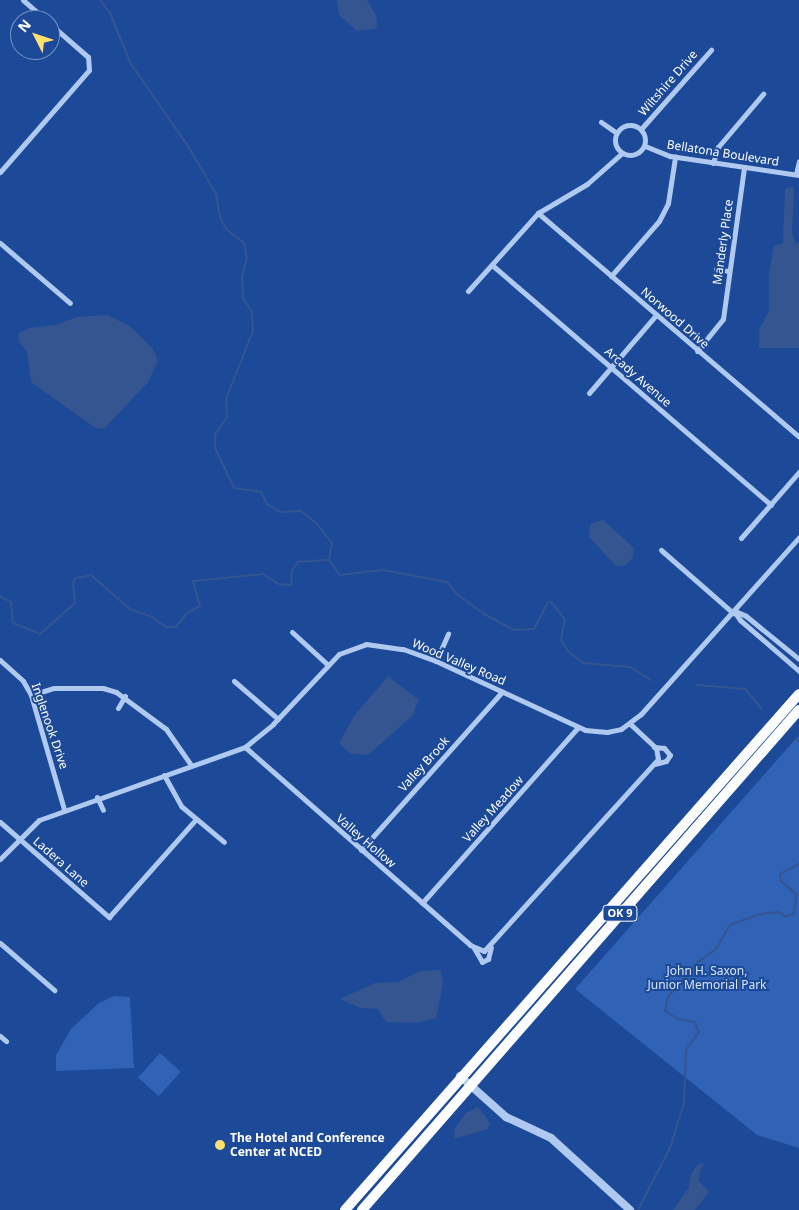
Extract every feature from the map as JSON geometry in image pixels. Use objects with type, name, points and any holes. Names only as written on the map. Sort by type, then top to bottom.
[{"type":"highway","name":"OK 9","points":[[345,1210],[460,1076],[799,694]]},
{"type":"highway","name":"OK 9","points":[[362,1210],[470,1084],[799,710]]},
{"type":"street","points":[[23,0],[34,10]]},
{"type":"street","points":[[0,172],[81,82],[89,70],[90,63],[85,54],[60,33]]},
{"type":"street","name":"Wiltshire Drive","points":[[641,129],[711,50]]},
{"type":"street","points":[[712,163],[718,147],[764,94]]},
{"type":"street","points":[[601,122],[617,133]]},
{"type":"street","points":[[632,125],[641,129],[646,137],[645,146],[635,155],[622,153],[616,146],[617,133],[632,125]]},
{"type":"street","name":"Bellatona Boulevard","points":[[645,146],[675,157],[798,175]]},
{"type":"street","points":[[468,290],[538,213],[587,184],[622,153]]},
{"type":"street","points":[[611,276],[659,221],[668,202],[675,157]]},
{"type":"street","points":[[798,175],[799,161]]},
{"type":"street","name":"Manderly Place","points":[[698,350],[723,319],[728,271],[744,168]]},
{"type":"street","name":"Norwood Drive","points":[[538,213],[799,437]]},
{"type":"street","points":[[0,243],[70,303]]},
{"type":"street","name":"Arcady Avenue","points":[[492,264],[771,505]]},
{"type":"street","points":[[716,269],[728,271]]},
{"type":"street","points":[[589,392],[656,315]]},
{"type":"street","points":[[741,538],[799,472]]},
{"type":"street","name":"Wood Valley Road","points":[[0,859],[18,838],[39,820],[64,809],[245,747],[278,718],[340,654],[366,644],[403,649],[436,661],[578,727],[607,732],[630,724],[734,612],[799,537]]},
{"type":"street","points":[[661,550],[799,670]]},
{"type":"street","points":[[734,612],[746,616],[799,659]]},
{"type":"street","points":[[292,632],[328,665]]},
{"type":"street","points":[[436,661],[448,634]]},
{"type":"street","name":"Inglenook Drive","points":[[0,660],[23,681],[31,695],[64,809]]},
{"type":"street","points":[[234,681],[278,718]]},
{"type":"street","points":[[31,695],[41,690],[103,688],[125,696],[166,729],[191,765]]},
{"type":"street","name":"Valley Brook","points":[[361,850],[502,692]]},
{"type":"street","points":[[118,708],[125,696]]},
{"type":"street","name":"Valley Hollow","points":[[245,747],[474,948],[482,962],[488,959],[491,947],[654,764],[666,761],[670,755],[664,748],[654,747],[630,724]]},
{"type":"street","name":"Valley Meadow","points":[[422,903],[578,727]]},
{"type":"street","points":[[654,747],[659,754],[654,764]]},
{"type":"street","points":[[164,775],[174,798],[224,842]]},
{"type":"street","points":[[98,797],[103,810]]},
{"type":"street","name":"Ladera Lane","points":[[0,822],[109,917],[196,819]]},
{"type":"street","points":[[0,943],[54,990]]},
{"type":"street","points":[[474,948],[484,951],[491,947]]},
{"type":"street","points":[[0,1036],[6,1041]]},
{"type":"street","points":[[460,1076],[506,1117],[552,1138],[630,1210]]},
{"type":"green space","name":"John H. Saxon, Junior Memorial Park","points":[[799,735],[799,1148],[757,1135],[575,989]]},
{"type":"green space","points":[[114,996],[130,997],[134,1068],[56,1071],[56,1055],[71,1029],[99,1003]]},
{"type":"green space","points":[[160,1053],[181,1072],[159,1096],[138,1078]]},
{"type":"shaded area","points":[[337,0],[367,0],[376,15],[377,26],[375,29],[357,31],[339,15]]},
{"type":"shaded area","points":[[794,187],[792,234],[796,243],[799,243],[799,348],[759,348],[759,330],[769,311],[769,272],[774,246],[783,243],[785,188]]},
{"type":"shaded area","points":[[108,315],[131,327],[153,349],[158,361],[148,382],[105,428],[97,429],[31,382],[27,352],[19,341],[18,334],[29,328],[56,325],[77,317]]},
{"type":"shaded area","points":[[603,520],[634,548],[633,558],[624,566],[616,566],[589,537],[590,524]]},
{"type":"shaded area","points":[[388,676],[419,700],[412,716],[368,755],[351,754],[339,743],[354,716]]},
{"type":"shaded area","points":[[441,970],[443,984],[436,1018],[415,1023],[386,1022],[378,1009],[360,1008],[340,999],[375,983],[398,982],[420,971]]},
{"type":"shaded area","points":[[478,1107],[490,1123],[488,1129],[454,1139],[455,1128],[466,1113]]},
{"type":"shaded area","points":[[704,1163],[699,1175],[699,1181],[709,1192],[695,1210],[673,1210],[689,1187],[691,1174],[697,1165]]},
{"type":"waterway","points":[[100,0],[110,13],[131,64],[188,146],[216,194],[220,217],[227,230],[244,243],[247,258],[242,277],[243,298],[252,312],[253,331],[226,399],[227,417],[215,434],[215,448],[234,488],[261,492],[267,504],[280,512],[301,511],[317,524],[332,543],[329,560]]},
{"type":"waterway","points":[[329,560],[340,575],[383,570],[447,582],[458,595],[484,614],[514,630],[534,629],[547,603],[551,602],[565,619],[561,640],[568,651],[583,663],[630,667],[651,680]]},
{"type":"waterway","points":[[0,596],[11,602],[13,623],[40,634],[75,603],[73,583],[76,578],[91,575],[130,609],[152,617],[166,627],[176,627],[187,613],[200,606],[193,581],[263,574],[279,584],[291,585],[292,570],[298,562],[329,560]]},
{"type":"waterway","points":[[697,685],[745,689],[762,709]]},
{"type":"waterway","points":[[638,1210],[670,1148],[684,1103],[686,1050],[699,1032],[695,1022],[678,1019],[665,1011],[668,997],[698,962],[717,948],[730,925],[760,914],[778,912],[786,916],[794,914],[796,894],[781,881],[780,874],[799,864]]},
{"type":"place","name":"The Hotel and Conference Center at NCED","points":[[220,1145]]}]
